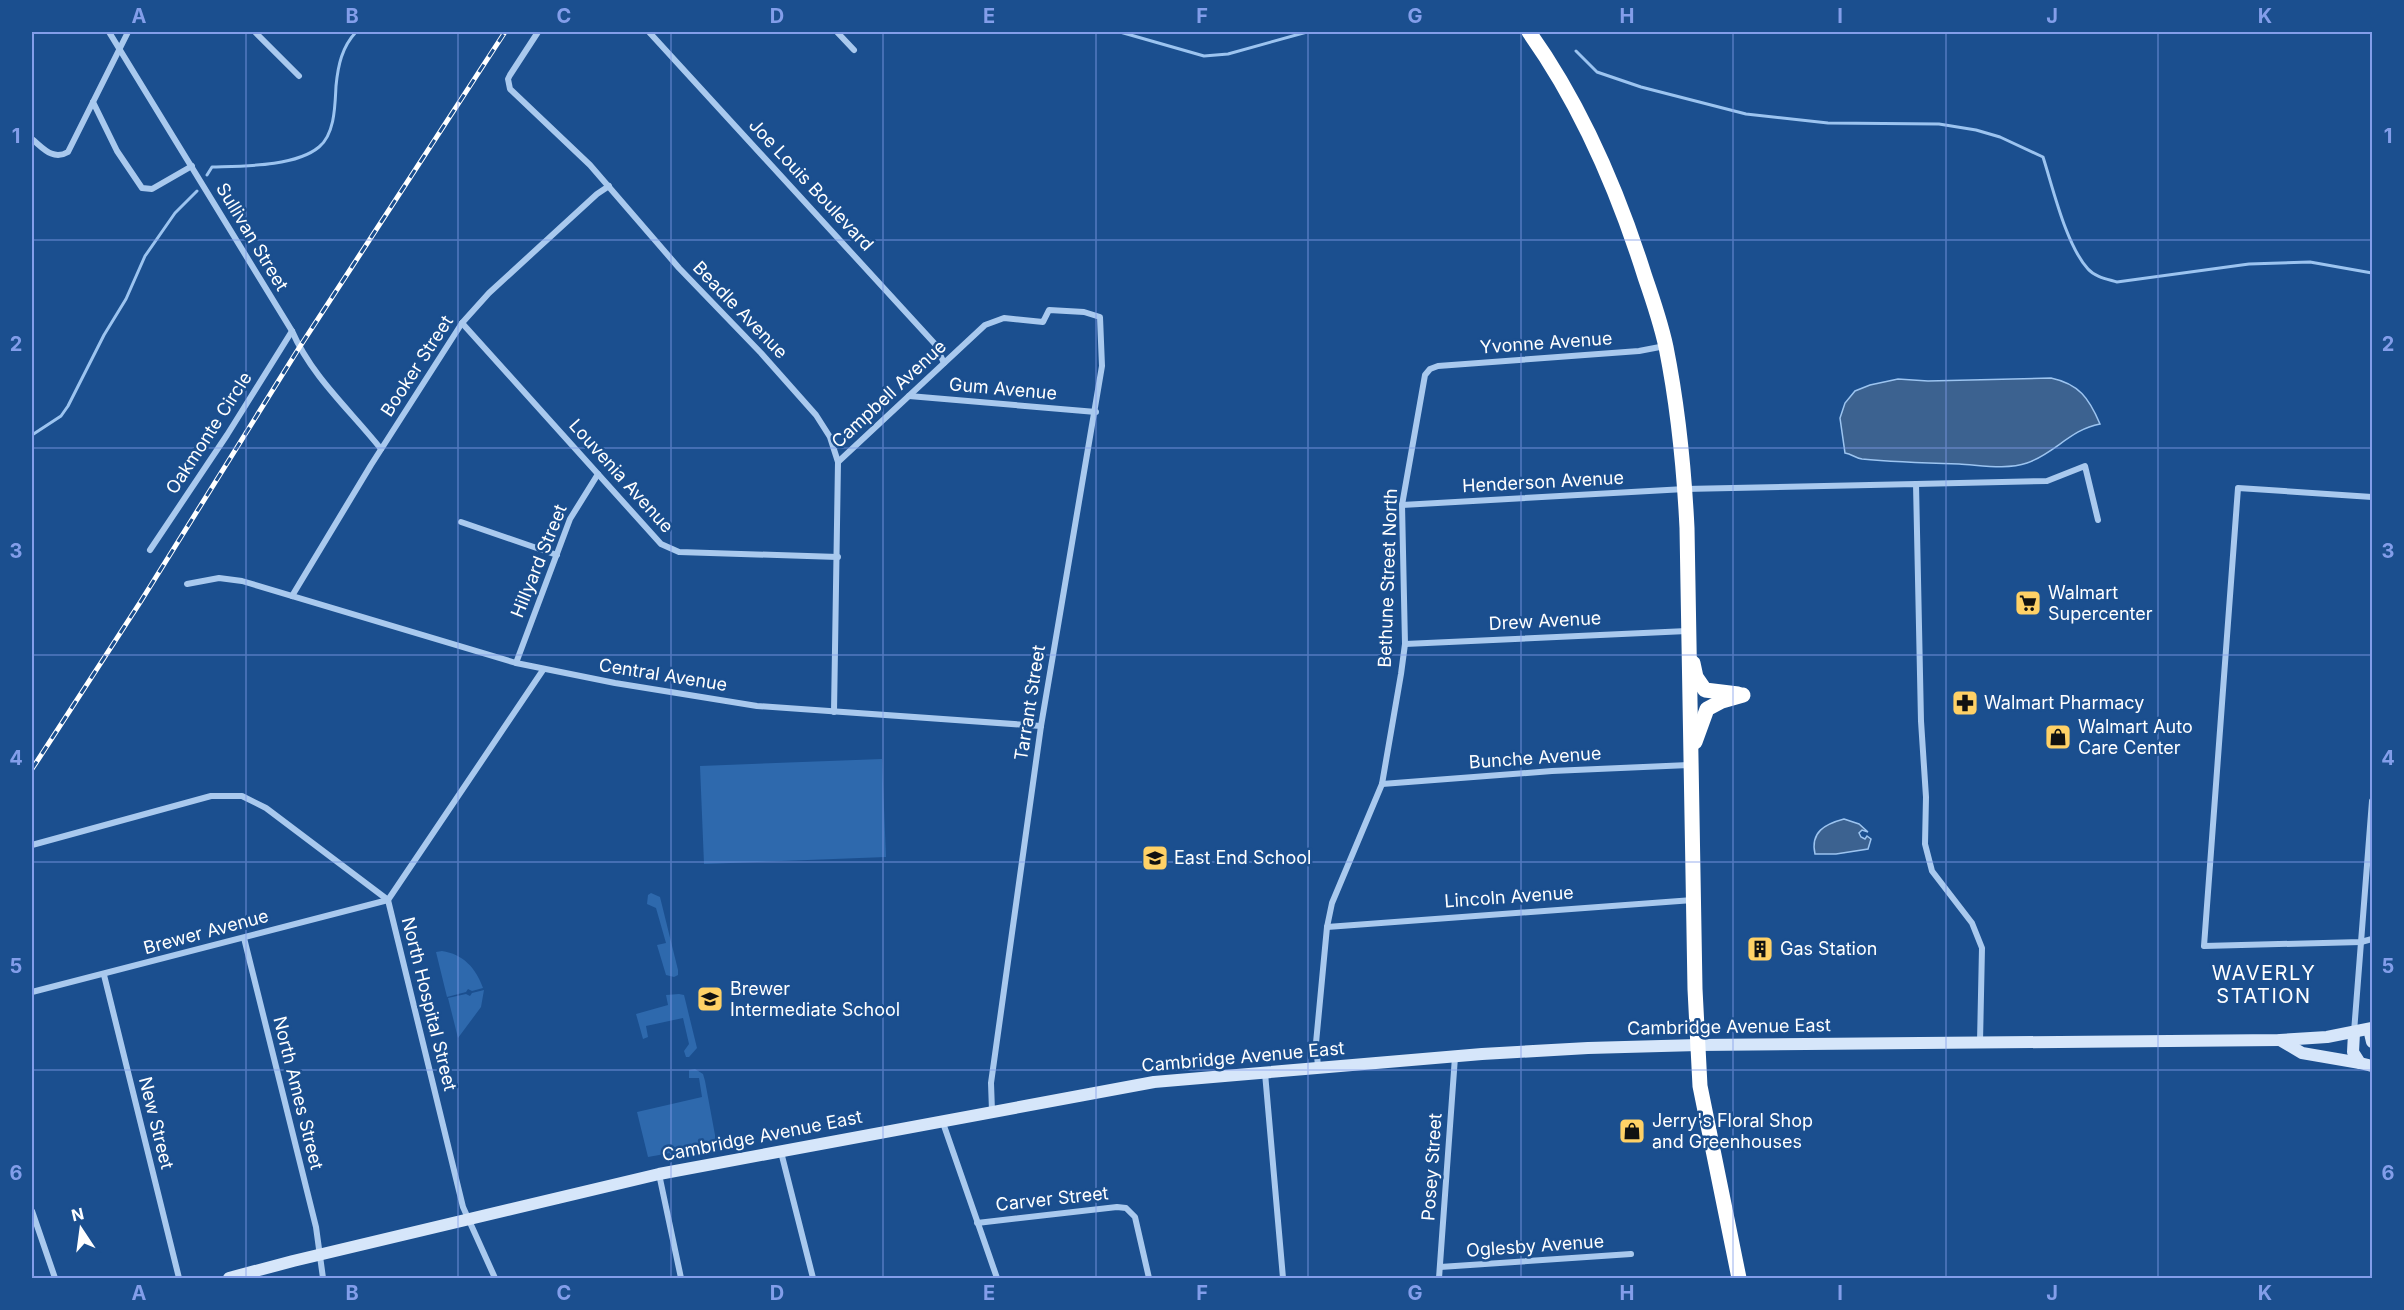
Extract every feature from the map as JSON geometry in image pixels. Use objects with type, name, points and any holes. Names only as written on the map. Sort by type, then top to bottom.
[{"type":"highway","points":[[1529,32],[1562,84],[1615,191],[1638,253],[1665,346],[1678,422],[1685,489],[1693,900],[1700,1086],[1739,1278]]},
{"type":"highway","points":[[1688,635],[1696,677],[1705,690],[1743,695],[1707,709],[1700,722],[1690,763]]},
{"type":"main road","name":"Cambridge Avenue East","points":[[229,1278],[659,1174],[942,1119],[1154,1082],[1318,1067],[1588,1048],[2280,1040],[2371,1029]]},
{"type":"main road","points":[[2371,1029],[2373,1042]]},
{"type":"main road","points":[[2354,1032],[2353,1052],[2366,1065]]},
{"type":"main road","points":[[2280,1040],[2302,1053],[2366,1065]]},
{"type":"street","name":"Sullivan Street","points":[[109,32],[292,330],[299,348],[324,383],[381,449]]},
{"type":"street","points":[[32,139],[52,155],[62,155],[68,152],[128,32]]},
{"type":"street","points":[[255,32],[299,76]]},
{"type":"street","name":"Beadle Avenue","points":[[538,32],[508,79],[510,89],[590,165],[679,268],[761,353],[816,415],[830,437],[838,462]]},
{"type":"street","name":"Joe Louis Boulevard","points":[[649,32],[935,344],[944,363]]},
{"type":"street","points":[[837,32],[854,50]]},
{"type":"street","points":[[93,102],[117,151],[142,188],[152,189],[192,166]]},
{"type":"street","name":"Booker Street","points":[[292,596],[381,449],[462,323],[489,293],[597,194],[609,186]]},
{"type":"street","name":"Campbell Avenue","points":[[834,711],[838,462],[980,329],[1004,318],[1043,322],[1049,310],[1084,312]]},
{"type":"street","name":"Tarrant Street","points":[[992,1111],[991,1083],[1041,726],[1102,366],[1100,316],[1084,312]]},
{"type":"street","name":"Louvenia Avenue","points":[[462,323],[661,544],[669,549],[679,552],[838,557]]},
{"type":"street","name":"Oakmonte Circle","points":[[150,550],[227,435],[292,330]]},
{"type":"street","name":"Yvonne Avenue","points":[[1430,369],[1438,366],[1627,352],[1665,346]]},
{"type":"street","name":"Bethune Street North","points":[[1318,1067],[1316,1044],[1327,927],[1339,883],[1382,784],[1405,644],[1402,505],[1423,381],[1430,369]]},
{"type":"street","name":"Gum Avenue","points":[[909,396],[1096,412]]},
{"type":"street","name":"Henderson Avenue","points":[[1402,505],[1685,489],[2048,481],[2085,466],[2098,520]]},
{"type":"street","name":"Hillyard Street","points":[[516,663],[573,512],[598,474]]},
{"type":"street","points":[[1916,484],[1921,721],[1926,797],[1925,844],[1932,871],[1972,923],[1982,948],[1980,1043]]},
{"type":"street","points":[[2373,497],[2238,488],[2204,946],[2361,942],[2373,939]]},
{"type":"street","points":[[461,522],[557,555]]},
{"type":"street","name":"Central Avenue","points":[[187,584],[208,579],[229,579],[543,670],[757,706],[1041,726]]},
{"type":"street","name":"Drew Avenue","points":[[1405,644],[1688,635]]},
{"type":"street","points":[[388,900],[543,670]]},
{"type":"street","name":"Bunche Avenue","points":[[1382,784],[1690,763]]},
{"type":"street","name":"North Hospital Street","points":[[32,845],[192,800],[234,795],[249,799],[266,808],[388,900],[467,1220],[495,1278]]},
{"type":"street","points":[[2354,1032],[2373,801]]},
{"type":"street","name":"Brewer Avenue","points":[[32,992],[388,900]]},
{"type":"street","name":"Lincoln Avenue","points":[[1327,927],[1693,900]]},
{"type":"street","name":"North Ames Street","points":[[244,938],[316,1227],[323,1278]]},
{"type":"street","name":"New Street","points":[[104,975],[179,1278]]},
{"type":"street","name":"Posey Street","points":[[1439,1278],[1455,1057]]},
{"type":"street","points":[[1265,1072],[1283,1278]]},
{"type":"street","points":[[942,1119],[997,1278]]},
{"type":"street","points":[[781,1151],[813,1278]]},
{"type":"street","points":[[659,1174],[681,1278]]},
{"type":"street","name":"Carver Street","points":[[978,1223],[1117,1207],[1126,1208],[1135,1217],[1149,1278]]},
{"type":"street","points":[[32,1211],[56,1278]]},
{"type":"street","name":"Oglesby Avenue","points":[[1440,1267],[1631,1254]]},
{"type":"shaded area","points":[[2051,378],[2076,388],[2092,407],[2100,424],[2080,431],[2046,454],[2027,463],[2002,467],[1898,462],[1862,459],[1845,453],[1840,418],[1845,403],[1855,391],[1870,385],[1898,379],[1928,381]]},
{"type":"shaded area","points":[[882,759],[886,857],[704,864],[700,766]]},
{"type":"shaded area","points":[[1844,819],[1859,824],[1868,832],[1862,830],[1859,833],[1865,839],[1867,836],[1871,839],[1868,849],[1836,854],[1815,854],[1815,840],[1820,830]]},
{"type":"shaded area","points":[[651,893],[660,897],[678,970],[678,975],[674,977],[666,975],[657,945],[666,943],[656,908],[647,904],[648,895]]},
{"type":"shaded area","points":[[442,951],[456,955],[468,963],[477,974],[483,988],[472,991],[468,989],[466,992],[447,997],[436,952]]},
{"type":"shaded area","points":[[484,990],[481,1007],[458,1038],[448,998],[466,994],[470,996],[472,993]]},
{"type":"shaded area","points":[[666,995],[684,995],[697,1048],[689,1057],[686,1057],[684,1051],[689,1044],[683,1018],[646,1026],[648,1037],[643,1039],[636,1014],[668,1005]]},
{"type":"shaded area","points":[[695,1069],[703,1074],[705,1081],[715,1145],[648,1157],[637,1112],[702,1097],[699,1078],[689,1078],[689,1070]]},
{"type":"waterway","points":[[207,175],[212,167],[253,166],[283,162],[309,154],[319,147],[331,127],[342,57],[347,44],[356,32]]},
{"type":"waterway","points":[[1120,32],[1204,56],[1228,54],[1307,32]]},
{"type":"waterway","points":[[1576,51],[1597,72],[1641,87],[1746,114],[1828,123],[1939,124],[1976,130],[2000,137],[2043,157],[2061,216],[2080,259],[2094,274],[2117,282],[2249,264],[2310,262],[2372,273]]},
{"type":"waterway","points":[[32,435],[61,416],[68,406],[104,335],[126,299],[145,256],[175,213],[197,191]]},
{"type":"railway","points":[[32,769],[141,601],[299,348],[505,32]]},
{"type":"place","name":"Walmart Supercenter","points":[[2028,603]]},
{"type":"place","name":"Walmart Pharmacy","points":[[1965,703]]},
{"type":"place","name":"Walmart Auto Care Center","points":[[2058,737]]},
{"type":"place","name":"East End School","points":[[1155,858]]},
{"type":"place","name":"Gas Station","points":[[1760,949]]},
{"type":"place","name":"Brewer Intermediate School","points":[[710,999]]},
{"type":"place","name":"Jerry's Floral Shop and Greenhouses","points":[[1632,1131]]},
{"type":"district","name":"WAVERLY STATION","points":[[2264,984]]}]
